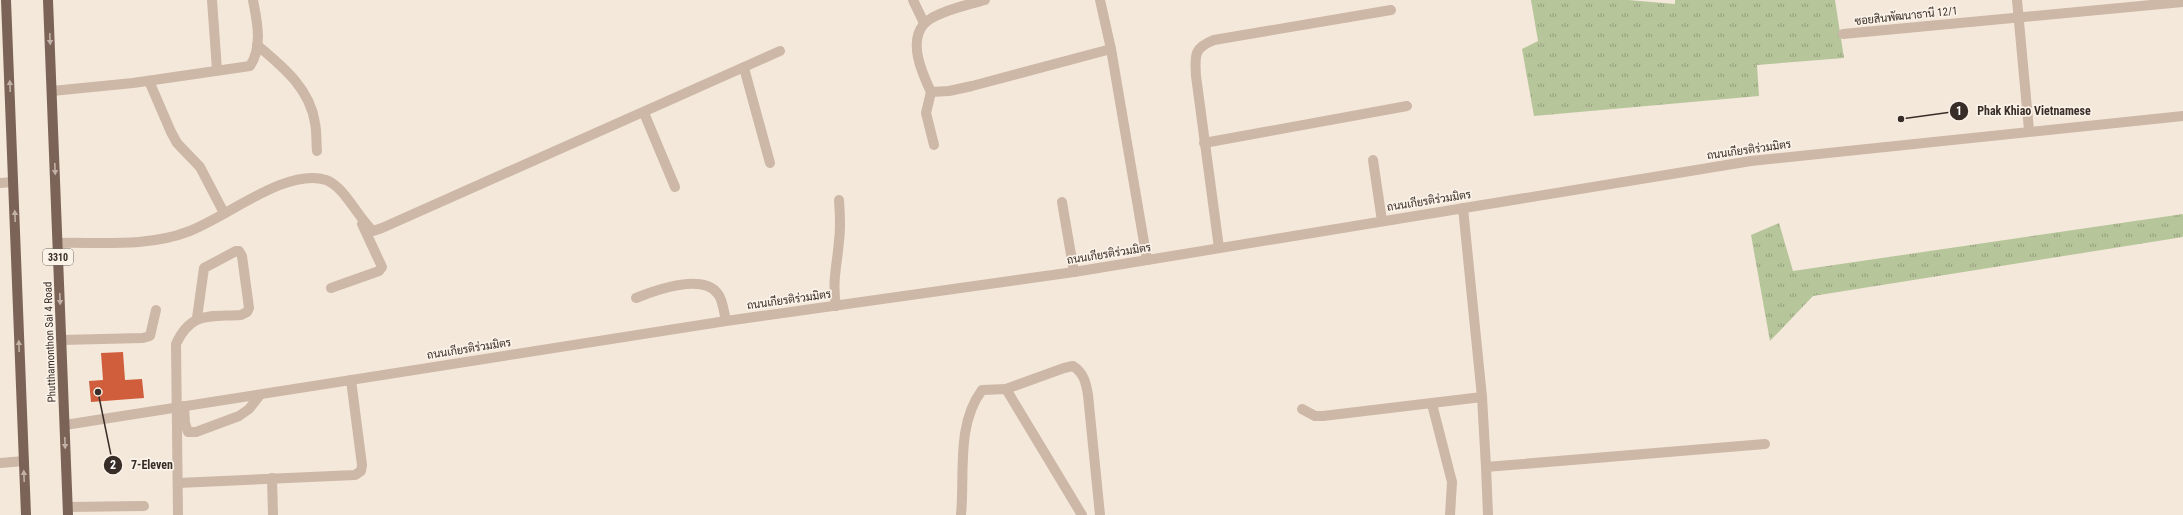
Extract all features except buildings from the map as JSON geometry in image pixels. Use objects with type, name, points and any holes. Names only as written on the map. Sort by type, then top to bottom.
[{"type":"main road","points":[[6,0],[26,515]]},
{"type":"main road","name":"Phutthamonthon Sai 4 Road","points":[[48,0],[68,511]]},
{"type":"street","points":[[212,0],[217,70]]},
{"type":"street","points":[[52,91],[149,81],[250,66],[256,57],[258,27],[253,0]]},
{"type":"street","points":[[913,0],[924,23]]},
{"type":"street","points":[[934,145],[926,113],[931,92],[924,77],[917,54],[917,37],[924,23],[939,15],[985,0]]},
{"type":"street","points":[[1100,0],[1111,49],[1146,260]]},
{"type":"street","points":[[2017,0],[2029,130]]},
{"type":"street","name":"ซอยสินพัฒนาธานี 12/1","points":[[1843,34],[2019,16],[2183,2]]},
{"type":"street","points":[[1219,248],[1204,143],[1195,59],[1198,49],[1204,44],[1214,40],[1391,10]]},
{"type":"street","points":[[257,45],[288,72],[306,95],[315,122],[317,151]]},
{"type":"street","points":[[931,92],[949,91],[972,86],[1111,49]]},
{"type":"street","points":[[58,243],[143,241],[169,238],[188,232],[279,185],[297,178],[313,176],[328,181],[340,190],[357,213],[373,230],[382,228],[780,51]]},
{"type":"street","points":[[744,68],[770,163]]},
{"type":"street","points":[[149,81],[170,132],[200,167],[224,213]]},
{"type":"street","points":[[1204,143],[1407,106]]},
{"type":"street","points":[[644,112],[675,187]]},
{"type":"street","name":"ถนนเกียรติร่วมมิตร","points":[[65,426],[726,321],[1074,272],[1750,161],[2029,130],[2183,116]]},
{"type":"street","points":[[1373,160],[1382,221]]},
{"type":"street","points":[[0,183],[13,182]]},
{"type":"street","points":[[836,306],[833,286],[841,223],[839,200]]},
{"type":"street","points":[[1062,202],[1074,272]]},
{"type":"street","points":[[1463,208],[1482,397],[1488,515]]},
{"type":"street","points":[[331,288],[379,271],[382,267],[357,213]]},
{"type":"street","points":[[178,515],[180,407],[176,344],[182,332],[197,318],[204,268],[236,251],[239,251],[242,256],[250,308],[247,312],[241,315],[197,318]]},
{"type":"street","points":[[636,298],[654,290],[705,283],[720,295],[726,321]]},
{"type":"street","points":[[61,340],[143,338],[150,336],[156,310]]},
{"type":"street","points":[[961,515],[964,486],[962,452],[974,400],[982,390],[1006,389],[1072,366],[1079,370],[1085,381],[1088,395],[1100,515]]},
{"type":"street","points":[[178,483],[355,475],[361,471],[362,465],[351,380]]},
{"type":"street","points":[[1006,389],[1082,515]]},
{"type":"street","points":[[180,407],[188,432],[196,432],[239,416],[249,409],[260,395]]},
{"type":"street","points":[[1302,409],[1315,416],[1323,416],[1482,397]]},
{"type":"street","points":[[1432,404],[1452,482],[1450,515]]},
{"type":"street","points":[[1486,467],[1765,444]]},
{"type":"street","points":[[0,463],[24,461]]},
{"type":"street","points":[[272,478],[273,515]]},
{"type":"street","points":[[68,511],[144,506]]},
{"type":"green space","points":[[1531,0],[1628,0],[1675,4],[1675,0],[1835,0],[1844,58],[1757,65],[1759,96],[1534,116],[1522,49],[1538,41]]},
{"type":"green space","points":[[2183,214],[2183,237],[1813,296],[1770,341],[1751,235],[1779,223],[1793,271]]},
{"type":"place","name":"Phak Khiao Vietnamese","points":[[1901,119]]},
{"type":"place","name":"7-Eleven","points":[[98,392]]}]
